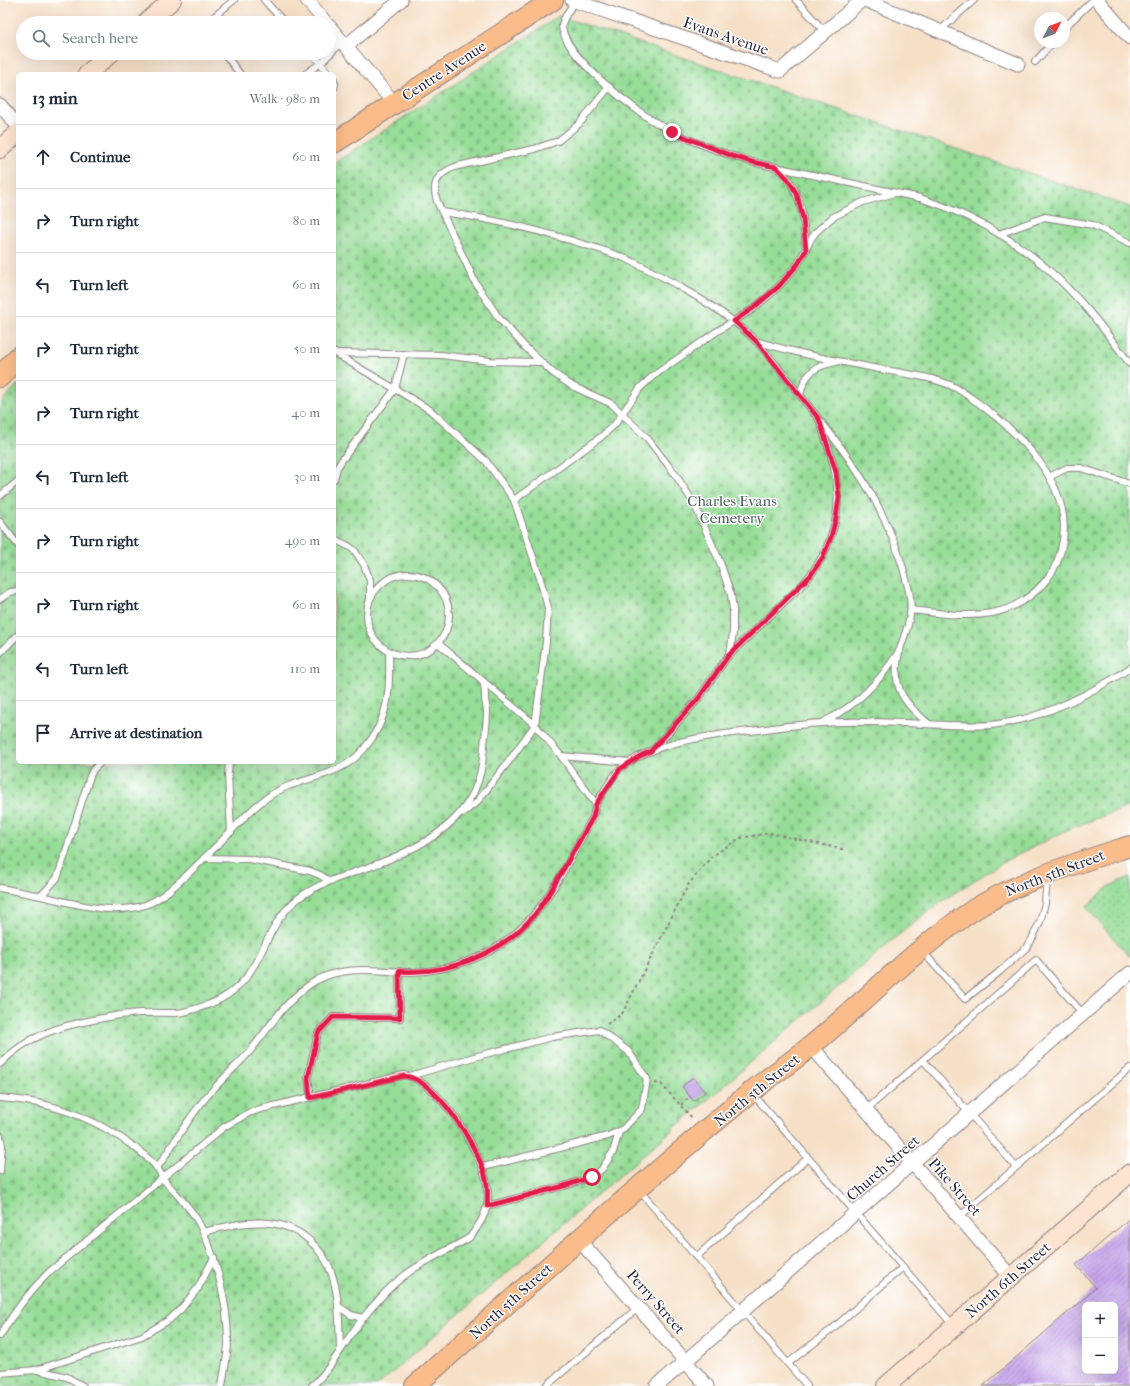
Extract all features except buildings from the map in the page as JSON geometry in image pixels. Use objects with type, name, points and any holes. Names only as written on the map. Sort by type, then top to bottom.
[{"type":"main road","name":"Centre Avenue","points":[[336,142],[553,0]]},
{"type":"main road","points":[[0,377],[16,359]]},
{"type":"main road","name":"North 5th Street","points":[[416,1386],[638,1189],[751,1092],[811,1046],[921,950],[951,926],[995,897],[1026,882],[1069,865],[1130,846]]},
{"type":"street","points":[[154,16],[172,0]]},
{"type":"street","points":[[306,0],[320,16]]},
{"type":"street","points":[[344,44],[401,0]]},
{"type":"street","points":[[825,32],[864,0],[1018,64]]},
{"type":"street","points":[[1097,0],[1130,38]]},
{"type":"street","name":"Evans Avenue","points":[[573,1],[780,71],[825,32]]},
{"type":"street","points":[[336,34],[394,103]]},
{"type":"street","points":[[89,72],[103,60]]},
{"type":"street","points":[[0,105],[16,124]]},
{"type":"street","points":[[0,149],[16,135]]},
{"type":"street","name":"Church Street","points":[[657,1386],[1130,973]]},
{"type":"street","name":"Pike Street","points":[[811,1046],[1011,1277]]},
{"type":"street","name":"North 6th Street","points":[[886,1386],[1130,1173]]},
{"type":"street","name":"Perry Street","points":[[580,1240],[707,1386]]},
{"type":"lane","points":[[215,16],[234,0]]},
{"type":"lane","points":[[264,0],[279,16]]},
{"type":"lane","points":[[796,0],[825,32]]},
{"type":"lane","points":[[946,26],[974,0]]},
{"type":"lane","points":[[1070,22],[1093,0]]},
{"type":"lane","points":[[573,1],[562,25],[566,38],[579,58],[590,70],[640,113],[672,132],[732,156],[752,162],[898,192],[920,198],[946,207],[999,234],[1034,257],[1063,283],[1094,317],[1130,364]]},
{"type":"lane","points":[[336,51],[344,44]]},
{"type":"lane","points":[[1035,62],[1048,48]]},
{"type":"lane","points":[[229,60],[238,72]]},
{"type":"lane","points":[[318,60],[328,72]]},
{"type":"lane","points":[[308,72],[325,60]]},
{"type":"lane","points":[[610,87],[579,124],[558,141],[542,147],[458,166],[443,172],[435,182],[435,196],[465,262],[492,309],[525,347],[540,362],[561,379],[572,386],[612,404],[623,414],[646,438],[675,474],[695,505],[721,565],[731,594],[733,626],[731,648],[728,656]]},
{"type":"lane","points":[[776,167],[787,178],[797,194],[803,219],[806,250]]},
{"type":"lane","points":[[514,500],[601,437],[623,414],[640,388],[654,376],[716,332],[752,309],[778,287],[798,264],[816,232],[833,217],[863,202],[898,192]]},
{"type":"lane","points":[[442,212],[477,217],[533,229],[606,251],[630,261],[698,297],[734,321],[756,341],[819,419],[859,473],[886,520],[903,568],[910,597],[911,610],[909,624],[901,648],[897,670],[900,689],[906,702],[929,724]]},
{"type":"lane","points":[[999,234],[1045,217],[1093,225],[1130,243]]},
{"type":"lane","points":[[756,341],[788,351],[935,380],[959,390],[1001,420],[1012,430],[1034,454],[1049,477],[1061,507],[1064,535],[1061,552],[1054,569],[1039,588],[1020,602],[1004,610],[985,614],[963,615],[911,610]]},
{"type":"lane","points":[[336,353],[441,355],[490,361],[540,362]]},
{"type":"lane","points":[[0,1064],[17,1048],[49,1031],[62,1026],[129,1014],[175,1013],[212,1003],[235,990],[248,977],[276,926],[288,909],[302,896],[329,881],[373,866],[415,848],[429,839],[477,802],[509,762],[535,725],[546,642],[548,608],[539,575],[514,500],[486,462],[430,410],[336,354]]},
{"type":"lane","points":[[336,472],[342,460],[395,389],[404,354]]},
{"type":"lane","points":[[800,395],[803,383],[813,371],[824,364],[839,361]]},
{"type":"lane","points":[[651,751],[698,699],[728,656],[810,576],[827,549],[836,518],[839,497],[836,472],[819,419]]},
{"type":"lane","points":[[1049,477],[1067,468],[1081,468],[1130,484]]},
{"type":"lane","points":[[0,496],[16,483]]},
{"type":"lane","points":[[0,522],[16,542]]},
{"type":"lane","points":[[336,540],[355,551],[370,580],[370,597],[366,610],[370,631],[377,644],[389,652],[402,656],[417,656],[427,652],[438,643],[446,632],[449,618],[448,606],[442,592],[433,582],[420,576],[398,575],[391,577],[379,585],[370,597]]},
{"type":"lane","points":[[0,599],[10,592],[16,591]]},
{"type":"lane","points":[[0,653],[16,637]]},
{"type":"lane","points":[[438,643],[535,725],[561,756],[596,804]]},
{"type":"lane","points":[[820,723],[842,712],[857,700],[883,674],[901,648]]},
{"type":"lane","points":[[0,888],[100,908],[121,910],[132,909],[154,901],[165,894],[204,858],[259,804],[276,792],[290,785],[332,773],[350,762],[364,749],[385,714],[389,680],[389,652]]},
{"type":"lane","points":[[157,1168],[208,1094],[246,1056],[287,1006],[310,984],[325,977],[350,970],[417,972],[453,966],[477,958],[505,941],[521,928],[534,915],[547,898],[593,817],[596,804],[620,769],[651,751],[675,743],[736,732],[820,723],[864,722],[976,726],[997,724],[1028,718],[1045,712],[1086,693],[1130,668]]},
{"type":"lane","points":[[454,819],[469,802],[479,780],[483,763],[487,712],[485,686],[483,681]]},
{"type":"lane","points":[[561,756],[630,762]]},
{"type":"lane","points":[[41,896],[57,878],[92,770],[99,764]]},
{"type":"lane","points":[[229,764],[230,832]]},
{"type":"lane","points":[[204,858],[249,859],[310,871],[329,881]]},
{"type":"lane","points":[[921,950],[965,999],[1020,954],[1032,939],[1040,922],[1045,903],[1047,874]]},
{"type":"lane","points":[[866,1110],[1036,960],[1083,1014]]},
{"type":"lane","points":[[310,1098],[308,1078],[318,1033],[333,1017],[400,1018],[399,971]]},
{"type":"lane","points":[[0,1336],[10,1319],[49,1272],[224,1127],[241,1117],[261,1109],[404,1076],[410,1076],[474,1057],[552,1037],[599,1030],[628,1051],[647,1079],[642,1109],[619,1132],[572,1146],[483,1167]]},
{"type":"lane","points":[[923,1060],[1016,1167]]},
{"type":"lane","points":[[959,1217],[1130,1068]]},
{"type":"lane","points":[[312,1386],[327,1370],[363,1318],[384,1295],[408,1273],[469,1238],[485,1215],[488,1194],[487,1185],[483,1167],[474,1147],[454,1117],[430,1090],[410,1076]]},
{"type":"lane","points":[[751,1092],[954,1326]]},
{"type":"lane","points":[[0,1098],[42,1103],[101,1126],[145,1155],[157,1168],[162,1178],[195,1217],[204,1232],[214,1258],[223,1298],[228,1340],[222,1386]]},
{"type":"lane","points":[[487,1206],[564,1186],[592,1177],[602,1169],[613,1152],[619,1132]]},
{"type":"lane","points":[[0,1136],[2,1144],[0,1171]]},
{"type":"lane","points":[[696,1257],[808,1158]]},
{"type":"lane","points":[[638,1189],[807,1386]]},
{"type":"lane","points":[[204,1232],[224,1226],[267,1222],[278,1224],[299,1233],[310,1241],[326,1261],[332,1276],[338,1306],[340,1350]]},
{"type":"lane","points":[[0,1373],[36,1370],[142,1336],[169,1320],[181,1310],[198,1288],[214,1258]]},
{"type":"lane","points":[[788,1363],[831,1330],[903,1267]]},
{"type":"lane","points":[[338,1306],[351,1315],[363,1318]]},
{"type":"lane","points":[[546,1386],[639,1307]]},
{"type":"lane","points":[[36,1370],[67,1377],[83,1386]]},
{"type":"path","points":[[599,1030],[622,1014],[688,885],[711,857],[740,838],[769,833],[846,850]]},
{"type":"path","points":[[646,1082],[661,1084],[705,1132]]},
{"type":"path","points":[[681,1105],[690,1096]]},
{"type":"green space","name":"Charles Evans Cemetery","points":[[559,16],[1130,207],[1130,806],[1071,828],[1005,861],[951,895],[921,917],[377,1386],[0,1386],[0,404],[16,386],[16,764],[336,764],[336,162]]},
{"type":"green space","points":[[1130,877],[1130,957],[1086,907],[1108,887]]},
{"type":"route","points":[[592,1177],[564,1186],[487,1206],[488,1194],[483,1167],[469,1138],[445,1106],[430,1090],[416,1079],[410,1076],[404,1076],[310,1098],[308,1078],[318,1033],[333,1017],[400,1018],[399,971],[429,971],[453,966],[477,958],[505,941],[528,922],[547,898],[593,817],[596,804],[620,769],[651,751],[698,699],[728,656],[810,576],[827,549],[836,518],[839,497],[836,472],[819,419],[756,341],[734,321],[752,309],[778,287],[798,264],[806,250],[803,219],[797,194],[787,178],[776,167],[732,156],[672,132]]}]
